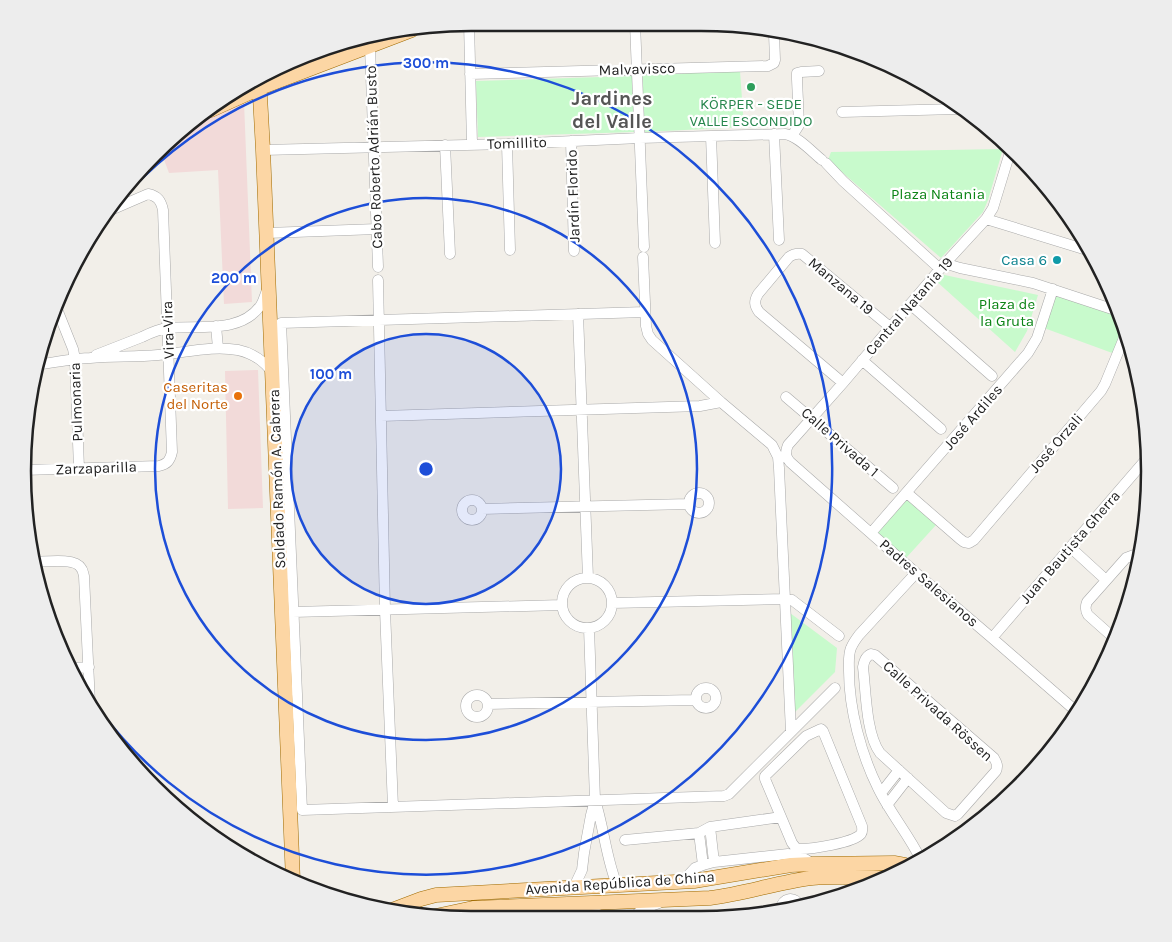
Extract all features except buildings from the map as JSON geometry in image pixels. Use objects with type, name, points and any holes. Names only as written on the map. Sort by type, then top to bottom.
[{"type":"main road","points":[[277,77],[386,40]]},
{"type":"main road","name":"Soldado Ramón A. Cabrera","points":[[259,86],[293,872]]},
{"type":"main road","name":"Avenida República de China","points":[[404,905],[436,895],[694,881],[791,865],[898,864]]},
{"type":"main road","name":"Avenida República de China","points":[[461,911],[473,908],[698,899],[729,896],[811,879],[867,878]]},
{"type":"street","points":[[468,31],[472,144]]},
{"type":"street","points":[[635,31],[646,326],[652,340],[772,445],[778,457],[791,732]]},
{"type":"street","name":"Malvavisco","points":[[470,74],[771,65],[775,60],[774,38]]},
{"type":"street","name":"Cabo Roberto Adrián Busto","points":[[370,46],[378,267]]},
{"type":"street","points":[[819,71],[797,73],[799,125],[792,136],[942,266],[1033,283],[1109,308]]},
{"type":"street","points":[[842,112],[951,109]]},
{"type":"street","points":[[774,134],[779,240]]},
{"type":"street","name":"Tomillito","points":[[263,150],[507,144],[774,134],[789,134],[792,136]]},
{"type":"street","points":[[712,136],[715,243]]},
{"type":"street","name":"Jardín Florido","points":[[570,141],[574,250]]},
{"type":"street","points":[[507,144],[510,250]]},
{"type":"street","points":[[446,145],[450,254]]},
{"type":"street","name":"Central Natania 19","points":[[785,451],[788,445],[942,266],[986,220],[993,208],[1009,157]]},
{"type":"street","name":"Vira-Vira","points":[[120,206],[148,194],[154,195],[162,204],[172,452],[168,462]]},
{"type":"street","points":[[986,220],[1079,247]]},
{"type":"street","points":[[266,233],[377,228]]},
{"type":"street","name":"Manzana 19","points":[[843,383],[758,312],[754,304],[755,298],[789,257],[793,254],[802,254],[890,328]]},
{"type":"street","points":[[378,280],[385,610],[393,807]]},
{"type":"street","points":[[89,358],[168,328],[238,323],[256,311],[262,303],[268,287]]},
{"type":"street","name":"José Ardiles","points":[[871,533],[1028,353],[1037,338],[1054,289]]},
{"type":"street","points":[[910,304],[992,376]]},
{"type":"street","points":[[645,312],[280,322],[302,810],[724,796],[729,794],[836,688]]},
{"type":"street","points":[[578,314],[588,578]]},
{"type":"street","name":"Pulmonaria","points":[[60,317],[76,359],[79,468]]},
{"type":"street","points":[[216,326],[218,348]]},
{"type":"street","name":"José Orzali","points":[[907,493],[964,542],[969,543],[974,540],[1101,391],[1122,344]]},
{"type":"street","points":[[45,364],[76,359],[169,354],[218,348],[248,353],[260,359],[272,372]]},
{"type":"street","points":[[862,360],[941,429]]},
{"type":"street","name":"Calle Privada 1","points":[[786,396],[893,488]]},
{"type":"street","points":[[381,416],[700,406],[721,402]]},
{"type":"street","name":"Padres Salesianos","points":[[785,451],[786,457],[790,462],[1072,707]]},
{"type":"street","name":"Zarzaparilla","points":[[31,470],[159,466],[168,462]]},
{"type":"street","name":"Juan Bautista Gherra","points":[[992,638],[1141,465]]},
{"type":"street","points":[[482,509],[689,504]]},
{"type":"street","points":[[1070,547],[1106,580]]},
{"type":"street","points":[[1109,634],[1088,615],[1085,611],[1085,606],[1126,558],[1132,556]]},
{"type":"street","points":[[41,562],[68,561],[81,567],[84,576],[90,690]]},
{"type":"street","points":[[916,573],[859,635],[850,649],[849,682],[855,724],[868,764],[887,805],[917,854]]},
{"type":"street","points":[[588,578],[600,581],[606,586],[612,603],[612,609],[604,622],[590,628],[574,625],[568,620],[562,605],[565,590],[570,584],[576,580],[588,578]]},
{"type":"street","points":[[612,603],[792,600],[839,636]]},
{"type":"street","points":[[293,612],[562,605]]},
{"type":"street","points":[[574,887],[582,870],[595,800],[590,628]]},
{"type":"street","name":"Calle Privada Rössen","points":[[871,654],[875,655],[994,758],[997,767],[996,771],[955,816],[946,813],[899,770],[876,748],[870,728],[863,667],[864,661],[871,654]]},
{"type":"street","points":[[78,668],[89,667]]},
{"type":"street","points":[[488,704],[695,700]]},
{"type":"street","points":[[821,729],[825,734],[862,826],[861,834],[842,843],[800,849],[796,848],[792,843],[781,817],[765,776],[806,736],[821,729]]},
{"type":"street","points":[[881,793],[899,770]]},
{"type":"street","points":[[887,805],[908,778]]},
{"type":"street","points":[[595,800],[601,817],[610,865],[617,885]]},
{"type":"street","points":[[625,840],[699,833],[710,827],[781,817]]},
{"type":"street","points":[[710,827],[714,862]]},
{"type":"street","points":[[699,833],[703,865]]},
{"type":"street","points":[[682,882],[696,868],[714,862],[793,854],[813,864]]},
{"type":"street","points":[[640,911],[666,901]]},
{"type":"street","points":[[540,905],[594,911]]},
{"type":"shaded area","points":[[244,102],[252,302],[224,304],[218,170],[169,173],[163,157],[181,140],[215,113]]},
{"type":"shaded area","points":[[258,370],[263,508],[228,509],[225,371]]},
{"type":"green space","points":[[740,71],[744,127],[645,132],[642,75]]},
{"type":"green space","points":[[632,76],[634,132],[478,137],[476,81]]},
{"type":"green space","name":"Plaza Natania","points":[[1000,149],[1002,151],[983,212],[941,258],[828,160],[831,152]]},
{"type":"green space","name":"Plaza de la Gruta","points":[[940,274],[1038,295],[1027,331],[1015,352],[935,280]]},
{"type":"green space","points":[[1055,295],[1110,312],[1120,339],[1115,354],[1044,328]]},
{"type":"green space","points":[[907,499],[936,525],[906,558],[877,533]]},
{"type":"green space","points":[[790,613],[837,648],[835,672],[795,712]]},
{"type":"place","name":"KÖRPER - SEDE VALLE ESCONDIDO","points":[[751,87]]},
{"type":"place","name":"Casa 6","points":[[1057,260]]},
{"type":"place","name":"Caseritas del Norte","points":[[238,396]]},
{"type":"district","name":"Jardines del Valle","points":[[612,110]]}]
